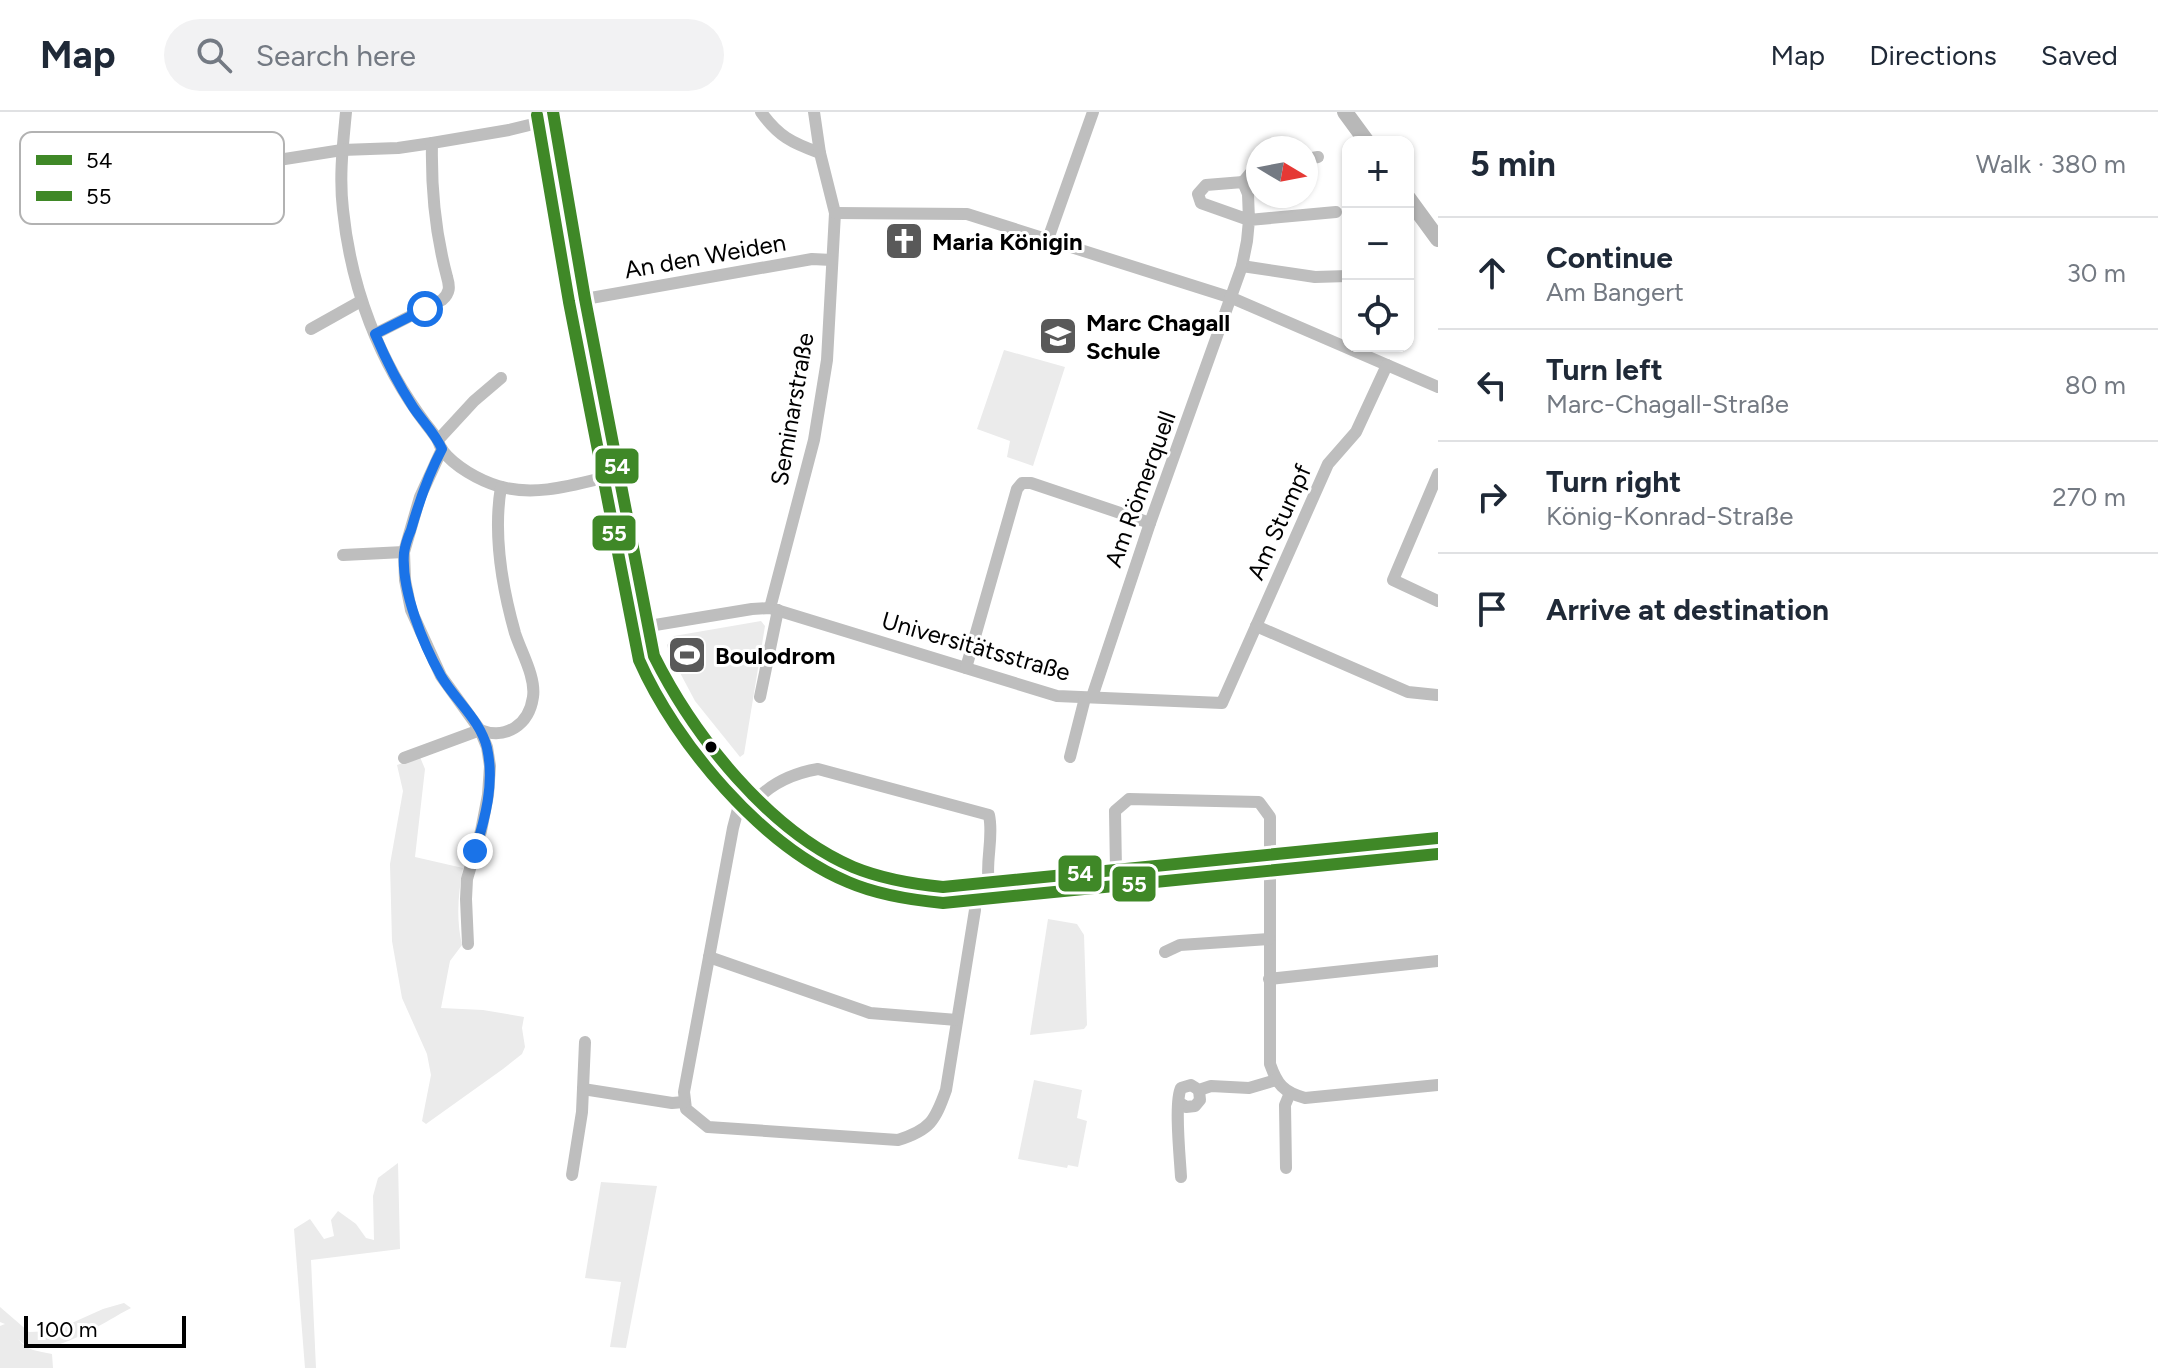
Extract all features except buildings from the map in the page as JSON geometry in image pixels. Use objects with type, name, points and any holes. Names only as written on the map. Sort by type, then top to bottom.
[{"type":"main road","points":[[1345,112],[1363,136]]},
{"type":"main road","points":[[1414,206],[1438,239]]},
{"type":"street","points":[[346,112],[342,150],[342,208],[361,301],[391,370],[440,445],[462,468],[483,481],[501,487],[544,491],[619,474]]},
{"type":"street","points":[[761,112],[773,129],[795,144],[820,153]]},
{"type":"street","name":"Seminarstraße","points":[[760,697],[774,609],[814,440],[827,360],[835,213],[820,153],[814,112]]},
{"type":"street","points":[[1048,239],[1093,112]]},
{"type":"street","points":[[284,159],[342,150],[432,143],[517,128],[553,115],[654,656],[667,684],[713,750],[755,796],[804,838],[845,863],[903,884],[943,887],[1438,838]]},
{"type":"street","points":[[375,334],[448,294],[450,286],[435,220],[431,181],[432,143]]},
{"type":"street","points":[[1246,178],[1243,182],[1206,185],[1198,194],[1201,203],[1249,220],[1336,212]]},
{"type":"street","name":"Am Römerquell","points":[[1070,757],[1242,266],[1249,220],[1248,194],[1243,182]]},
{"type":"street","points":[[835,213],[967,214],[1232,298],[1438,387]]},
{"type":"street","name":"An den Weiden","points":[[585,299],[812,259],[832,260]]},
{"type":"street","points":[[1242,266],[1315,277],[1342,276]]},
{"type":"street","points":[[311,329],[361,301]]},
{"type":"street","name":"Am Stumpf","points":[[1222,703],[1328,464],[1356,432],[1387,365]]},
{"type":"street","points":[[468,944],[467,879],[481,831],[490,779],[487,747],[480,730],[441,676],[411,610],[404,552],[440,445],[474,401],[501,378]]},
{"type":"street","points":[[1438,474],[1393,580],[1438,601]]},
{"type":"street","points":[[966,668],[1017,489],[1022,483],[1031,483],[1150,523]]},
{"type":"street","points":[[404,758],[480,730],[490,734],[507,732],[523,720],[533,698],[531,677],[515,634],[503,575],[498,515],[501,487]]},
{"type":"street","points":[[343,555],[404,552]]},
{"type":"street","points":[[649,626],[752,609],[774,609]]},
{"type":"street","name":"Universitätsstraße","points":[[774,609],[1057,696],[1222,703]]},
{"type":"street","points":[[1256,626],[1408,692],[1437,695]]},
{"type":"street","points":[[971,885],[975,910],[946,1090],[936,1118],[917,1134],[898,1140],[708,1127],[686,1109],[684,1092],[733,828],[738,809],[755,796],[795,773],[818,769],[989,815],[992,830],[987,872],[989,884]]},
{"type":"street","points":[[1116,871],[1115,811],[1129,799],[1259,802],[1270,817],[1270,1064],[1276,1080],[1290,1093],[1305,1098],[1438,1085]]},
{"type":"street","points":[[1165,952],[1180,945],[1269,939]]},
{"type":"street","points":[[709,957],[870,1013],[957,1020]]},
{"type":"street","points":[[1269,979],[1438,961]]},
{"type":"street","points":[[572,1175],[582,1112],[585,1042]]},
{"type":"street","points":[[1181,1177],[1177,1116],[1181,1088],[1191,1085],[1199,1090],[1211,1086],[1249,1088],[1276,1080]]},
{"type":"street","points":[[583,1089],[672,1103],[684,1102]]},
{"type":"street","points":[[1286,1168],[1285,1105],[1290,1093]]},
{"type":"shaded area","points":[[1004,350],[1065,367],[1033,466],[1007,457],[1010,441],[977,429]]},
{"type":"shaded area","points":[[761,621],[765,626],[744,754],[740,757],[695,701],[667,645],[674,636]]},
{"type":"shaded area","points":[[420,757],[425,769],[415,857],[463,868],[458,906],[462,945],[450,961],[441,1008],[483,1010],[524,1017],[525,1047],[522,1054],[503,1069],[426,1124],[422,1121],[431,1075],[427,1054],[402,998],[392,941],[390,864],[403,791],[397,765]]},
{"type":"shaded area","points":[[1048,919],[1077,924],[1084,935],[1087,1025],[1084,1029],[1030,1035]]},
{"type":"shaded area","points":[[1034,1080],[1082,1090],[1077,1118],[1087,1121],[1078,1167],[1068,1165],[1067,1168],[1018,1159]]},
{"type":"shaded area","points":[[398,1163],[400,1249],[311,1260],[316,1368],[305,1368],[294,1229],[310,1219],[324,1239],[334,1236],[331,1220],[338,1211],[356,1224],[366,1238],[374,1240],[373,1196],[378,1178]]},
{"type":"shaded area","points":[[601,1182],[657,1186],[626,1348],[610,1347],[621,1282],[585,1278]]},
{"type":"shaded area","points":[[124,1303],[131,1308],[88,1332],[53,1346],[28,1346],[18,1339],[29,1348],[52,1354],[53,1368],[0,1368],[0,1326],[5,1324],[0,1322],[0,1307],[29,1332],[54,1331]]},
{"type":"transit line","name":"54","points":[[553,112],[585,299],[654,656],[690,718],[712,748],[764,806],[792,830],[853,867],[897,880],[943,887],[1438,838]]},
{"type":"transit line","name":"55","points":[[537,115],[569,302],[639,660],[675,725],[699,758],[725,789],[784,844],[816,866],[859,887],[943,903],[1438,854]]},
{"type":"place","name":"Maria Königin","points":[[904,241]]},
{"type":"place","name":"Marc Chagall Schule","points":[[1058,336]]},
{"type":"place","name":"Boulodrom","points":[[687,655]]},
{"type":"route","points":[[425,309],[375,334],[391,370],[442,449],[420,497],[404,552],[405,580],[411,610],[441,676],[480,730],[487,747],[490,779],[475,851]]}]
